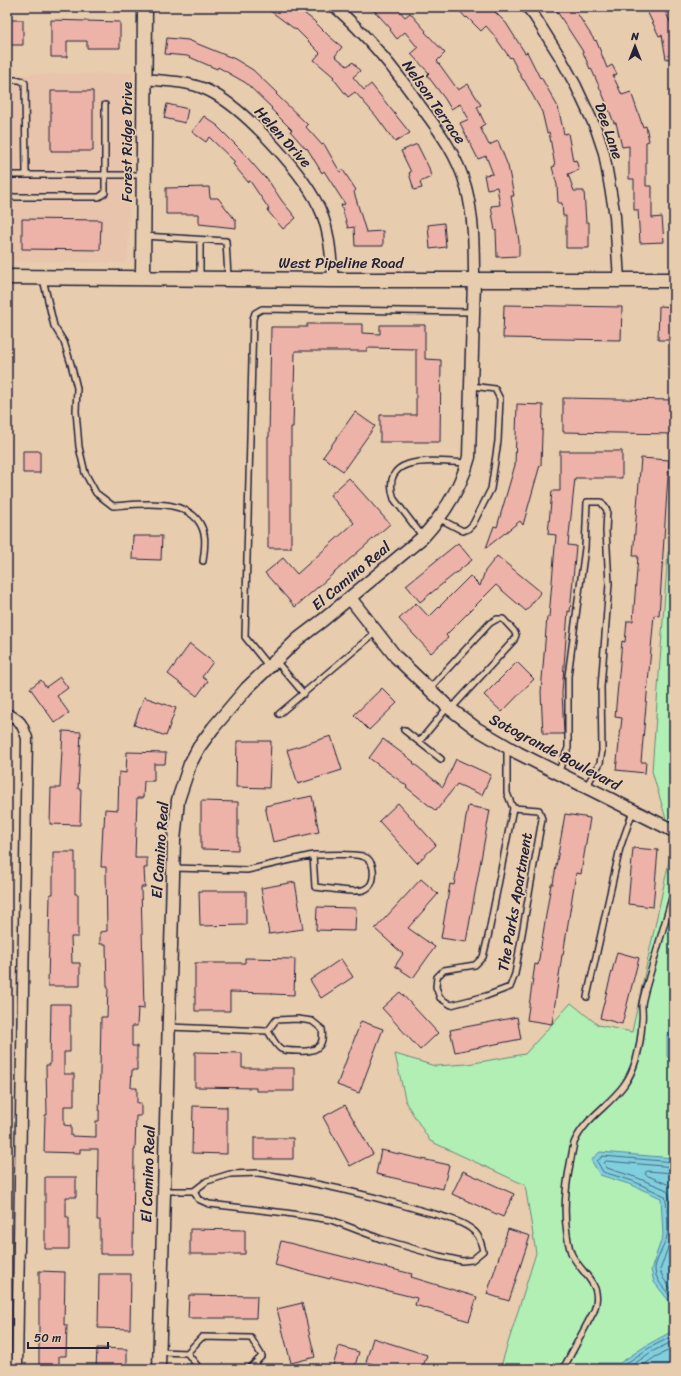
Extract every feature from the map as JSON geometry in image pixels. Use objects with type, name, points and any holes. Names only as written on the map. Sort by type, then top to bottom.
[{"type":"main road","name":"Forest Ridge Drive","points":[[143,278],[145,7]]},
{"type":"main road","name":"West Pipeline Road","points":[[7,276],[43,278],[334,280],[674,280]]},
{"type":"street","name":"Nelson Terrace","points":[[335,7],[371,43],[407,86],[442,136],[460,169],[466,187],[472,218],[474,280]]},
{"type":"street","name":"Dee Lane","points":[[527,7],[560,57],[576,86],[596,129],[604,153],[615,216],[619,280]]},
{"type":"street","name":"Helen Drive","points":[[144,79],[176,81],[207,90],[224,99],[238,110],[282,154],[311,193],[322,214],[331,251],[334,280]]},
{"type":"street","name":"El Camino Real","points":[[159,1369],[173,868],[175,818],[178,800],[190,764],[199,748],[212,728],[247,688],[298,639],[350,598],[422,537],[438,518],[457,491],[469,457],[474,280]]},
{"type":"street","name":"Sotogrande Boulevard","points":[[350,598],[396,657],[450,708],[477,729],[558,774],[674,831]]},
{"type":"street","points":[[7,714],[22,723],[27,738],[17,1369]]},
{"type":"lane","points":[[7,80],[20,80],[25,83],[26,176]]},
{"type":"lane","points":[[7,197],[99,197],[104,193],[105,105]]},
{"type":"lane","points":[[7,176],[144,175]]},
{"type":"lane","points":[[143,236],[226,241],[228,279]]},
{"type":"lane","points":[[200,240],[200,279]]},
{"type":"lane","points":[[43,278],[54,326],[64,342],[77,388],[76,411],[79,447],[85,473],[96,493],[113,506],[160,504],[182,508],[198,519],[205,534],[203,561]]},
{"type":"lane","points":[[304,694],[245,637],[253,319],[255,313],[262,309],[473,312]]},
{"type":"lane","points":[[438,518],[463,531],[468,529],[484,504],[491,489],[498,441],[500,399],[495,388],[471,386]]},
{"type":"lane","points":[[422,537],[394,499],[391,484],[397,470],[401,466],[419,460],[467,463]]},
{"type":"lane","points":[[558,774],[568,748],[568,676],[584,554],[587,502],[601,502],[607,510],[606,531],[609,584],[601,686],[602,751],[600,763],[586,788]]},
{"type":"lane","points":[[419,742],[514,640],[516,635],[514,631],[503,619],[496,619],[490,623],[429,689]]},
{"type":"lane","points":[[280,714],[377,632]]},
{"type":"lane","points":[[404,730],[441,759]]},
{"type":"lane","name":"The Parks Apartment","points":[[508,747],[507,793],[513,808],[497,895],[483,957],[475,965],[444,970],[437,977],[436,987],[440,998],[451,1005],[486,996],[510,987],[516,974],[542,819],[539,810],[513,808]]},
{"type":"lane","points":[[587,997],[620,848],[633,810]]},
{"type":"lane","points":[[173,868],[247,870],[314,855],[354,855],[362,856],[371,862],[374,875],[372,882],[368,888],[349,892],[315,888],[314,855]]},
{"type":"lane","points":[[563,1369],[594,1311],[597,1302],[596,1290],[592,1282],[571,1254],[566,1229],[565,1204],[574,1143],[577,1135],[586,1122],[614,1098],[625,1084],[634,1064],[639,1046],[642,1004],[645,991],[674,891]]},
{"type":"lane","points":[[298,1019],[312,1021],[319,1025],[322,1030],[323,1038],[321,1044],[316,1049],[309,1052],[289,1051],[280,1048],[268,1031],[272,1023],[276,1020],[298,1019]]},
{"type":"lane","points":[[168,1027],[268,1031]]},
{"type":"lane","points":[[164,1191],[194,1191],[207,1181],[230,1174],[259,1173],[293,1179],[360,1193],[455,1220],[471,1229],[479,1236],[483,1251],[472,1260],[462,1261],[439,1256],[381,1239],[331,1220],[209,1204],[198,1199],[194,1191]]},
{"type":"lane","points":[[187,1353],[202,1337],[251,1338],[262,1356],[249,1369]]},
{"type":"lane","points":[[159,1352],[187,1353],[200,1369],[202,1369]]},
{"type":"shaded area","points":[[132,73],[128,259],[124,263],[7,261],[7,74]]},
{"type":"green space","points":[[668,552],[674,552],[674,1369],[500,1369],[536,1253],[525,1185],[430,1141],[406,1103],[395,1054],[435,1066],[468,1064],[525,1054],[571,1003],[598,1025],[632,1032],[673,843],[652,771]]},
{"type":"water","points":[[674,1023],[674,1064],[667,1056],[667,1035]]},
{"type":"water","points":[[600,1152],[674,1158],[674,1315],[669,1301],[654,1282],[651,1270],[663,1235],[661,1198],[632,1185],[600,1175],[591,1160]]},
{"type":"water","points":[[674,1321],[674,1369],[597,1369],[599,1363],[620,1363],[647,1345],[669,1333]]},
{"type":"building","points":[[265,7],[296,7],[313,20],[342,47],[335,56],[347,66],[353,62],[360,71],[353,77],[364,90],[371,84],[410,133],[395,142],[376,116],[355,92],[348,97],[333,78],[334,77],[314,60],[320,53],[296,29]]},
{"type":"building","points":[[371,7],[396,7],[405,17],[410,13],[426,31],[425,32],[445,53],[437,61],[458,90],[468,84],[481,105],[477,107],[485,124],[480,127],[489,145],[498,141],[508,166],[514,196],[511,196],[519,241],[519,256],[497,257],[496,230],[495,231],[491,206],[500,205],[497,187],[487,189],[484,175],[493,174],[486,156],[478,159],[460,123],[469,119],[460,104],[451,109],[427,75],[429,73],[411,54],[418,48],[405,32],[397,39],[390,30],[391,29]]},
{"type":"building","points":[[456,7],[490,7],[506,23],[525,53],[527,52],[540,78],[541,77],[558,107],[564,134],[568,133],[573,161],[576,160],[579,170],[568,174],[574,191],[584,191],[586,222],[589,222],[589,248],[566,248],[566,216],[563,216],[562,203],[558,203],[557,185],[552,167],[555,166],[549,132],[547,133],[542,112],[511,57],[510,58],[493,34],[486,26],[481,31]]},
{"type":"building","points":[[554,7],[573,7],[595,41],[596,40],[607,68],[612,65],[617,74],[613,76],[622,95],[631,92],[643,127],[646,126],[649,141],[646,142],[646,186],[652,186],[652,218],[662,217],[664,242],[640,243],[638,210],[634,210],[634,179],[629,179],[629,146],[622,147],[616,123],[614,123],[591,68],[590,69],[582,50]]},
{"type":"building","points":[[645,7],[663,7],[674,30],[674,58],[666,59],[662,35],[659,36]]},
{"type":"building","points":[[7,20],[23,20],[23,45],[7,45]]},
{"type":"building","points":[[51,20],[120,22],[120,48],[87,48],[87,41],[67,41],[67,57],[51,57]]},
{"type":"building","points":[[167,38],[188,40],[235,59],[253,70],[277,93],[276,94],[308,125],[306,127],[322,145],[324,144],[340,172],[343,170],[356,190],[354,192],[366,232],[383,231],[383,246],[355,246],[354,227],[348,228],[341,205],[345,204],[324,171],[322,173],[307,148],[306,149],[290,131],[292,130],[271,109],[272,108],[246,83],[218,67],[217,69],[187,56],[165,54]]},
{"type":"building","points":[[51,91],[93,91],[93,151],[51,151]]},
{"type":"building","points":[[167,104],[188,109],[185,123],[164,118]]},
{"type":"building","points":[[204,116],[218,126],[265,178],[266,177],[282,201],[296,218],[283,229],[267,210],[269,209],[250,181],[248,182],[233,164],[235,162],[209,137],[206,142],[192,132]]},
{"type":"building","points":[[417,144],[429,168],[431,177],[420,182],[422,188],[414,190],[409,173],[411,172],[401,151]]},
{"type":"building","points":[[209,187],[210,198],[218,198],[236,221],[236,228],[199,224],[199,214],[166,214],[166,188]]},
{"type":"building","points":[[22,219],[101,220],[100,250],[22,249]]},
{"type":"building","points":[[444,223],[446,247],[430,249],[428,225]]},
{"type":"building","points":[[504,305],[622,307],[621,340],[503,338]]},
{"type":"building","points":[[659,306],[674,307],[674,340],[658,340]]},
{"type":"building","points":[[307,324],[362,324],[362,333],[380,334],[380,325],[425,325],[425,359],[441,360],[440,442],[380,442],[380,415],[416,415],[416,349],[367,348],[367,351],[295,351],[293,427],[291,427],[291,548],[268,548],[268,437],[271,327],[307,327]]},
{"type":"building","points":[[563,398],[674,400],[674,434],[563,432]]},
{"type":"building","points":[[517,404],[543,405],[541,465],[523,525],[520,521],[486,548],[494,526],[497,527],[515,465]]},
{"type":"building","points":[[355,412],[375,426],[343,471],[323,457]]},
{"type":"building","points":[[23,451],[40,451],[40,473],[23,473]]},
{"type":"building","points":[[560,451],[622,451],[622,478],[575,478],[568,545],[576,546],[570,612],[568,611],[562,693],[564,734],[543,734],[541,692],[556,535],[548,534],[552,491],[560,491]]},
{"type":"building","points":[[641,458],[669,460],[659,616],[654,615],[641,762],[646,762],[645,773],[616,770],[622,718],[615,717],[622,641],[625,642],[627,621],[633,621],[638,556],[633,556]]},
{"type":"building","points":[[349,478],[390,524],[295,607],[265,573],[283,558],[297,574],[354,523],[330,495]]},
{"type":"building","points":[[133,536],[162,536],[161,560],[132,559]]},
{"type":"building","points":[[458,543],[472,560],[420,602],[406,585]]},
{"type":"building","points":[[497,556],[541,592],[526,611],[496,585],[446,635],[448,638],[431,653],[399,619],[416,603],[429,617],[470,576],[480,586],[485,571]]},
{"type":"building","points":[[190,644],[213,662],[202,677],[208,681],[197,696],[168,674]]},
{"type":"building","points":[[517,662],[534,679],[502,712],[484,695]]},
{"type":"building","points":[[60,677],[68,688],[57,696],[69,713],[55,723],[30,688],[41,680],[46,687]]},
{"type":"building","points":[[382,688],[397,703],[369,730],[354,715]]},
{"type":"building","points":[[144,697],[176,708],[166,736],[134,725]]},
{"type":"building","points":[[63,731],[81,732],[78,789],[81,789],[80,825],[50,824],[51,788],[60,788]]},
{"type":"building","points":[[331,736],[342,770],[298,784],[287,750]]},
{"type":"building","points":[[383,739],[414,762],[413,763],[443,787],[456,759],[491,775],[482,795],[457,784],[436,811],[406,787],[407,786],[369,758]]},
{"type":"building","points":[[237,741],[271,741],[269,788],[236,787]]},
{"type":"building","points":[[127,752],[166,753],[165,764],[154,764],[154,781],[144,781],[143,798],[137,798],[135,858],[147,858],[147,868],[144,868],[145,887],[141,887],[144,1009],[138,1008],[137,1026],[132,1026],[132,1046],[137,1046],[137,1070],[132,1070],[131,1088],[137,1088],[137,1103],[141,1103],[141,1116],[136,1116],[134,1150],[133,1254],[100,1254],[100,1220],[97,1220],[98,1149],[80,1149],[80,1153],[44,1152],[45,1115],[47,1115],[46,1065],[50,1065],[51,1004],[70,1004],[70,1052],[64,1052],[64,1074],[74,1074],[74,1106],[64,1106],[64,1125],[71,1126],[71,1136],[96,1137],[96,1121],[99,1121],[101,1017],[107,1017],[108,987],[106,944],[100,944],[100,932],[107,931],[106,867],[101,867],[103,826],[105,809],[118,810],[119,772],[126,773]]},
{"type":"building","points":[[312,796],[319,832],[273,842],[265,806]]},
{"type":"building","points":[[201,801],[238,802],[238,850],[201,849]]},
{"type":"building","points":[[398,803],[436,845],[417,863],[379,821]]},
{"type":"building","points":[[468,806],[490,810],[466,942],[441,938],[450,884],[454,885]]},
{"type":"building","points":[[565,814],[590,818],[581,874],[576,873],[552,1024],[527,1020],[535,964],[538,965],[551,884],[553,884]]},
{"type":"building","points":[[633,848],[658,850],[653,907],[628,904]]},
{"type":"building","points":[[53,852],[75,852],[75,894],[78,894],[78,937],[71,937],[72,963],[80,963],[80,986],[48,986],[50,894],[53,894]]},
{"type":"building","points":[[421,879],[438,894],[408,928],[435,947],[413,978],[395,966],[403,954],[375,929]]},
{"type":"building","points":[[295,882],[303,929],[269,934],[261,888]]},
{"type":"building","points":[[199,891],[246,891],[246,925],[200,926]]},
{"type":"building","points":[[317,907],[356,908],[355,931],[316,930]]},
{"type":"building","points":[[617,952],[639,958],[622,1024],[600,1018]]},
{"type":"building","points":[[245,958],[295,959],[294,995],[230,992],[230,1011],[195,1011],[195,963],[245,963]]},
{"type":"building","points":[[341,959],[353,977],[321,998],[310,980]]},
{"type":"building","points":[[400,992],[438,1033],[420,1050],[382,1008]]},
{"type":"building","points":[[517,1017],[521,1039],[455,1052],[450,1030]]},
{"type":"building","points":[[361,1021],[383,1029],[359,1093],[337,1085]]},
{"type":"building","points":[[195,1052],[242,1053],[242,1068],[294,1068],[294,1091],[256,1091],[256,1088],[195,1087]]},
{"type":"building","points":[[345,1105],[373,1154],[350,1166],[323,1117]]},
{"type":"building","points":[[193,1106],[227,1107],[227,1154],[192,1153]]},
{"type":"building","points":[[254,1138],[293,1138],[293,1159],[254,1159]]},
{"type":"building","points":[[381,1150],[449,1165],[443,1189],[376,1174]]},
{"type":"building","points":[[463,1171],[514,1194],[503,1217],[452,1194]]},
{"type":"building","points":[[45,1177],[76,1177],[76,1197],[66,1197],[66,1217],[69,1217],[69,1249],[45,1249]]},
{"type":"building","points":[[190,1229],[245,1230],[245,1254],[190,1254]]},
{"type":"building","points":[[508,1229],[530,1236],[509,1301],[487,1294]]},
{"type":"building","points":[[281,1241],[412,1274],[411,1277],[477,1297],[469,1321],[415,1305],[417,1298],[275,1265]]},
{"type":"building","points":[[39,1271],[65,1272],[64,1325],[67,1325],[66,1356],[59,1356],[59,1365],[39,1365]]},
{"type":"building","points":[[99,1274],[131,1274],[130,1329],[98,1328]]},
{"type":"building","points":[[189,1295],[257,1296],[256,1318],[188,1318]]},
{"type":"building","points":[[302,1303],[315,1357],[291,1363],[277,1309]]},
{"type":"building","points":[[373,1338],[427,1355],[422,1369],[389,1369],[366,1362]]},
{"type":"building","points":[[339,1346],[359,1352],[354,1369],[332,1369]]},
{"type":"building","points":[[97,1348],[127,1349],[127,1369],[96,1369]]}]
